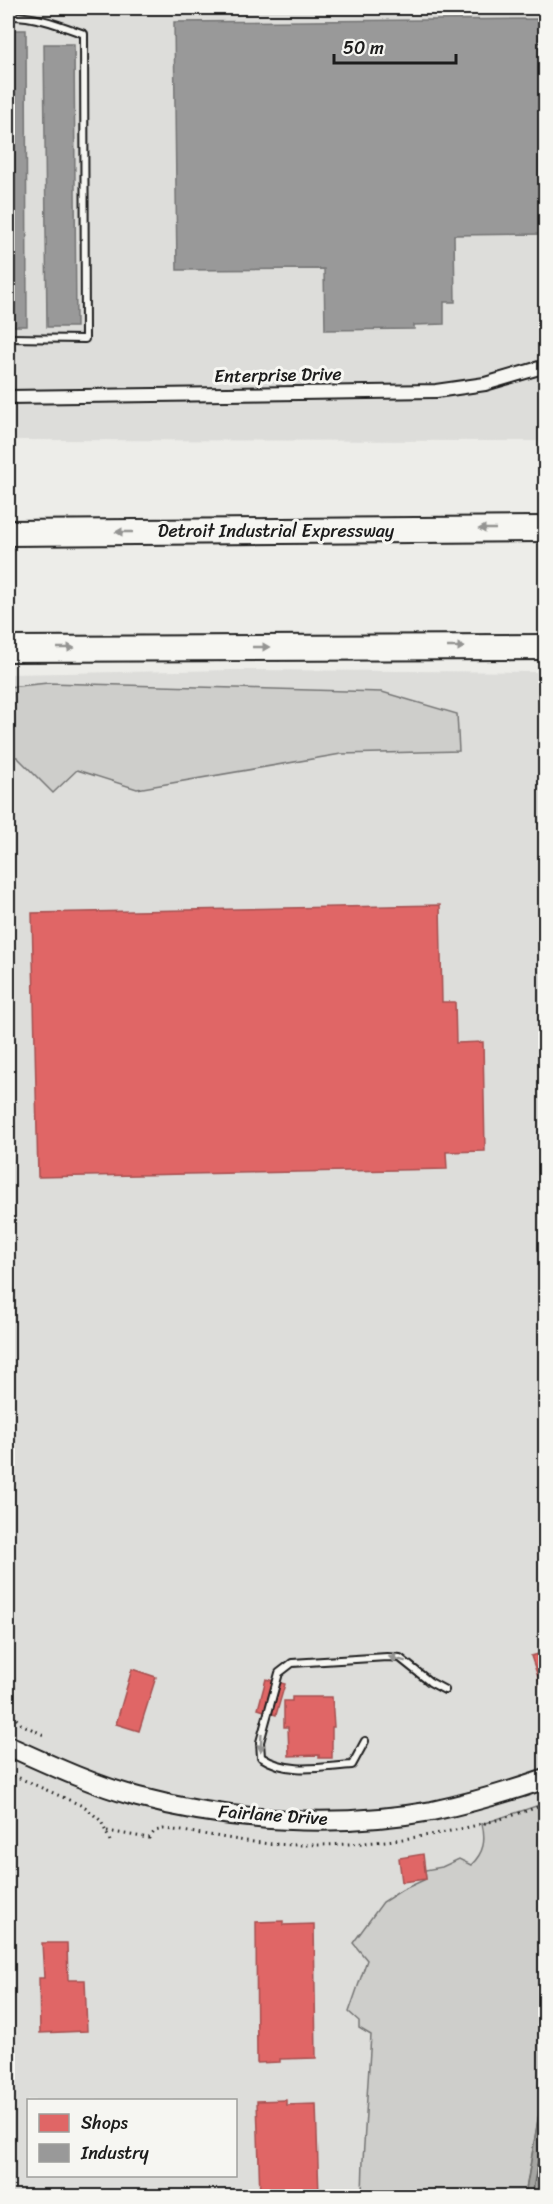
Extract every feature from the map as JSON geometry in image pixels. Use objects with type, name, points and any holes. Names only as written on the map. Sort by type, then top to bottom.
[{"type":"highway","name":"Detroit Industrial Expressway","points":[[8,533],[546,529]]},
{"type":"highway","points":[[8,649],[546,646]]},
{"type":"street","name":"Enterprise Drive","points":[[8,397],[436,391],[485,384],[546,366]]},
{"type":"street","name":"Fairlane Drive","points":[[8,1746],[64,1772],[138,1797],[194,1809],[294,1820],[385,1817],[430,1811],[473,1802],[546,1779]]},
{"type":"lane","points":[[8,16],[20,15],[54,23],[84,34],[85,339],[8,338]]},
{"type":"lane","points":[[365,1741],[352,1765],[295,1769],[271,1763],[261,1757],[260,1742],[279,1673],[292,1663],[400,1658],[430,1682],[445,1690]]},
{"type":"path","points":[[8,1653],[13,1609]]},
{"type":"path","points":[[8,1710],[12,1717],[21,1724],[44,1735]]},
{"type":"path","points":[[8,1773],[86,1807],[101,1821],[110,1841]]},
{"type":"path","points":[[107,1831],[149,1838]]},
{"type":"shaded area","points":[[8,8],[545,8],[545,441],[8,440]]},
{"type":"shaded area","points":[[234,670],[545,672],[545,2196],[8,2196],[8,674]]},
{"type":"shaded area","points":[[48,683],[382,692],[457,714],[459,751],[341,754],[137,789],[77,770],[53,793],[17,757],[8,757],[8,687]]},
{"type":"shaded area","points":[[545,1803],[545,2079],[525,2196],[362,2196],[371,2035],[359,2028],[359,2021],[349,2012],[367,1960],[353,1943],[383,1902],[426,1879],[425,1870],[442,1867],[459,1859],[471,1865],[479,1856],[483,1846],[482,1824]]},
{"type":"water","points":[[545,2079],[545,2196],[525,2196]]},
{"type":"building: Shops","points":[[440,905],[442,1002],[455,1002],[456,1043],[483,1042],[485,1151],[446,1152],[447,1169],[38,1177],[32,913]]},
{"type":"building: Shops","points":[[546,1652],[546,1700],[531,1656]]},
{"type":"building: Shops","points":[[132,1669],[156,1677],[139,1731],[116,1724]]},
{"type":"building: Shops","points":[[266,1679],[285,1684],[276,1715],[258,1709]]},
{"type":"building: Shops","points":[[292,1697],[332,1697],[334,1727],[332,1727],[332,1758],[319,1758],[319,1755],[289,1756],[288,1727],[284,1727],[284,1701],[292,1701]]},
{"type":"building: Shops","points":[[423,1854],[426,1879],[402,1882],[399,1858]]},
{"type":"building: Shops","points":[[283,1921],[283,1925],[314,1924],[316,2058],[280,2059],[280,2062],[257,2063],[256,1922]]},
{"type":"building: Shops","points":[[42,1943],[67,1943],[68,1980],[85,1980],[87,2031],[40,2033],[39,1978],[44,1978]]},
{"type":"building: Shops","points":[[286,2100],[286,2105],[316,2104],[319,2196],[260,2196],[257,2101]]},
{"type":"building: Industry","points":[[546,19],[546,234],[454,235],[455,302],[444,302],[444,324],[414,325],[414,329],[325,330],[324,269],[177,270],[174,22]]},
{"type":"building: Industry","points":[[11,30],[26,30],[27,326],[12,326]]},
{"type":"building: Industry","points":[[44,44],[74,44],[76,327],[47,327]]}]
